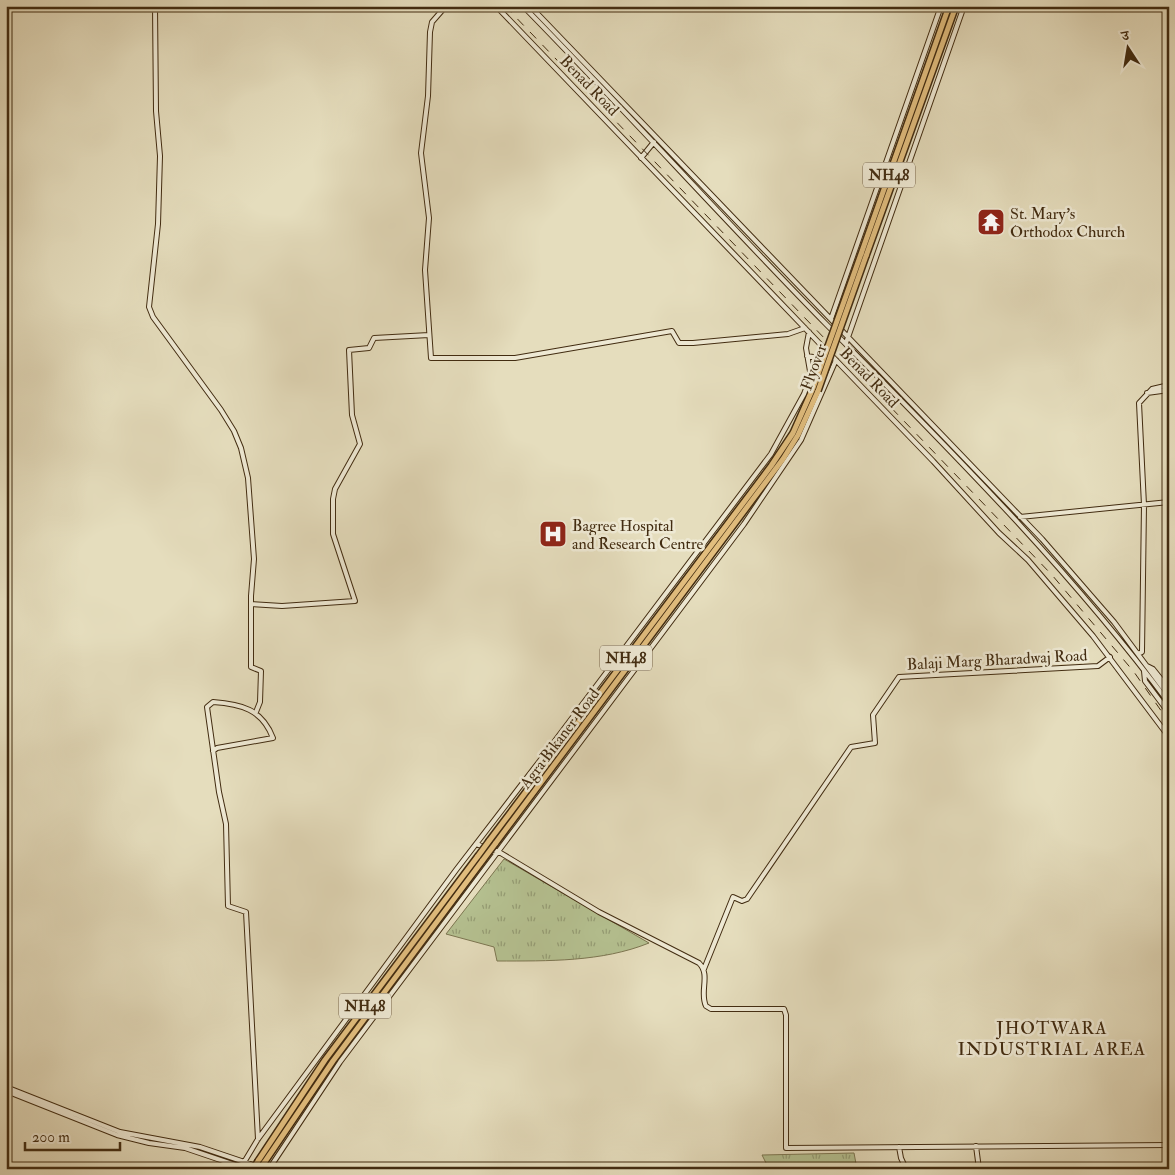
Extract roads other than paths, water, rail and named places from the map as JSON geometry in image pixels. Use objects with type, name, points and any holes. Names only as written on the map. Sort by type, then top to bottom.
[{"type":"highway","name":"NH48","points":[[925,84],[949,6]]},
{"type":"highway","name":"NH48","points":[[925,84],[956,6]]},
{"type":"highway","name":"Flyover","points":[[766,477],[793,433],[809,400],[925,84]]},
{"type":"highway","name":"NH48","points":[[260,1169],[325,1060],[766,477]]},
{"type":"highway","name":"Agra Bikaner Road","points":[[262,1164],[333,1061],[766,477]]},
{"type":"highway","name":"NH48","points":[[253,1169],[262,1164]]},
{"type":"street","points":[[155,6],[156,111],[160,156],[158,224],[149,307],[157,322],[221,410],[234,431],[241,448],[248,478],[254,559],[251,604],[251,667],[261,671],[260,702],[256,712]]},
{"type":"street","points":[[446,6],[432,22],[430,32],[428,96],[421,146],[429,218],[425,270],[432,358],[441,360],[515,358],[551,350],[585,347],[672,331],[679,343],[693,343],[788,334],[805,328]]},
{"type":"street","name":"Benad Road","points":[[496,6],[933,461],[999,533],[1028,560],[1110,657],[1169,736]]},
{"type":"street","points":[[523,6],[827,325],[1016,518],[1169,696]]},
{"type":"street","points":[[530,6],[1022,516],[1114,622],[1138,654],[1145,668],[1145,681],[1169,713]]},
{"type":"street","points":[[827,325],[831,319],[941,6]]},
{"type":"street","points":[[846,343],[964,6]]},
{"type":"street","points":[[641,158],[657,139]]},
{"type":"street","points":[[809,332],[807,356],[811,376]]},
{"type":"street","points":[[251,604],[282,606],[355,601],[333,534],[335,489],[360,444],[352,415],[349,350],[369,348],[374,338],[429,335]]},
{"type":"street","points":[[242,1166],[258,1139],[476,844],[771,454],[811,376],[822,346]]},
{"type":"street","points":[[269,1169],[340,1062],[744,524],[801,440],[836,360],[807,356]]},
{"type":"street","points":[[1138,654],[1142,652],[1144,505],[1138,407],[1140,399],[1152,389],[1169,385]]},
{"type":"street","points":[[1147,393],[1169,390]]},
{"type":"street","points":[[990,492],[994,488]]},
{"type":"street","points":[[1016,518],[1169,502]]},
{"type":"street","name":"Balaji Marg Bharadwaj Road","points":[[704,969],[733,897],[742,901],[747,899],[851,746],[875,743],[873,715],[899,677],[1098,666],[1110,657]]},
{"type":"street","points":[[1145,668],[1153,669],[1169,689]]},
{"type":"street","points":[[1150,674],[1169,703]]},
{"type":"street","points":[[213,751],[217,748],[272,738],[264,719],[256,712],[242,706],[213,702],[207,707],[213,751],[226,824],[228,906],[246,912],[258,1139]]},
{"type":"street","points":[[476,844],[499,852],[599,912],[699,963],[704,969],[703,999],[706,1006],[711,1009],[784,1009],[786,1148],[1169,1145]]},
{"type":"street","points":[[6,1089],[117,1135],[149,1143],[185,1148],[247,1169]]},
{"type":"street","points":[[976,1146],[979,1169]]},
{"type":"street","points":[[899,1147],[906,1169]]},
{"type":"street","points":[[242,1166],[262,1164]]},
{"type":"railway","points":[[505,6],[1052,575],[1134,672],[1169,722]]},
{"type":"place","name":"St. Mary's Orthodox Church","points":[[991,222]]},
{"type":"place","name":"Bagree Hospital and Research Centre","points":[[553,534]]},
{"type":"district","name":"JHOTWARA INDUSTRIAL AREA","points":[[1052,1038]]}]
